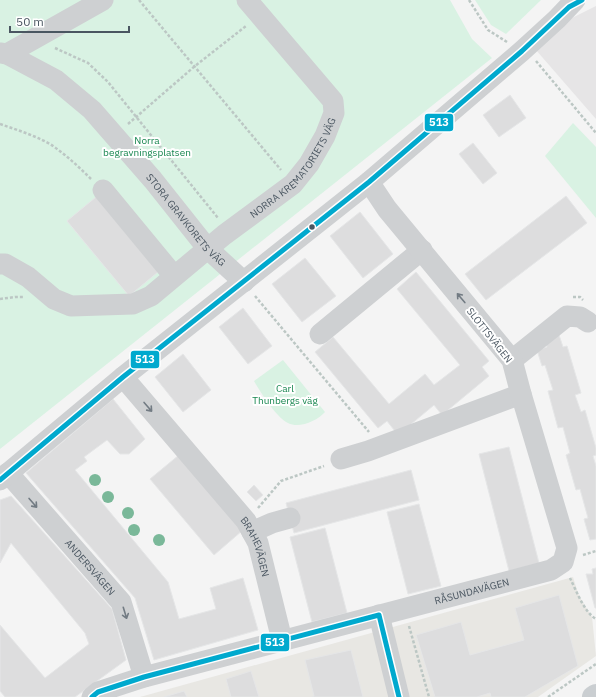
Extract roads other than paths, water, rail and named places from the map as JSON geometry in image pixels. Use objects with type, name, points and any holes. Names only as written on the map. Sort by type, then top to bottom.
[{"type":"street","points":[[4,54],[103,0]]},
{"type":"street","points":[[4,477],[123,377],[369,182],[522,51],[575,2]]},
{"type":"street","name":"NORRA KREMATORIETS VÄG","points":[[0,264],[5,264],[28,277],[54,299],[71,306],[133,304],[151,296],[207,248],[293,184],[309,164],[325,136],[334,112],[333,101],[254,7]]},
{"type":"street","name":"STORA GRAVKORETS VÄG","points":[[4,54],[56,80],[92,110],[153,180],[207,248],[244,282]]},
{"type":"street","name":"SLOTTSVÄGEN","points":[[369,182],[387,209],[512,360],[567,548],[563,562]]},
{"type":"street","points":[[103,190],[174,276]]},
{"type":"street","points":[[320,334],[422,250]]},
{"type":"street","points":[[512,360],[567,316],[580,317],[588,322]]},
{"type":"street","name":"BRAHEVÄGEN","points":[[123,377],[249,526],[258,543],[282,640]]},
{"type":"street","points":[[342,459],[521,394]]},
{"type":"street","name":"ANDERSVÄGEN","points":[[4,477],[122,602],[144,677]]},
{"type":"street","points":[[249,526],[272,523],[290,518]]},
{"type":"street","name":"RÅSUNDAVÄGEN","points":[[92,697],[98,692],[144,677],[551,570],[563,562]]},
{"type":"street","points":[[379,615],[399,697]]},
{"type":"park label","name":"Norra begravningsplatsen","points":[[147,146]]},
{"type":"park label","name":"Carl Thunbergs väg","points":[[285,394]]}]
